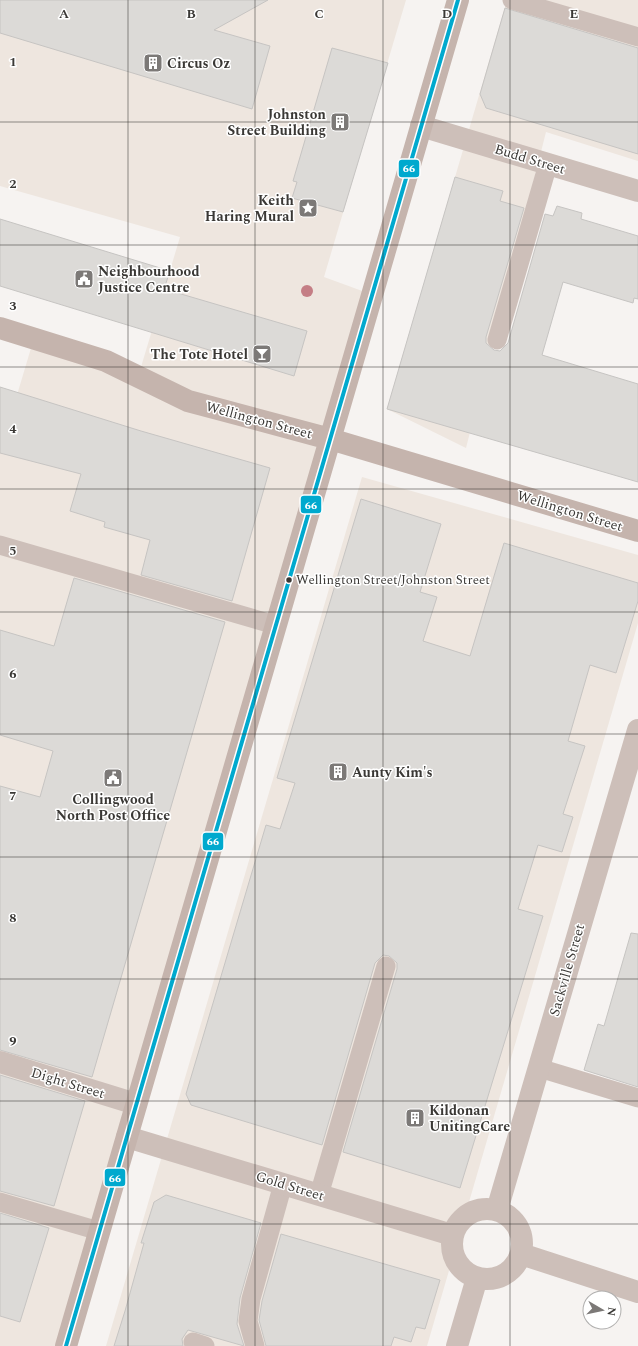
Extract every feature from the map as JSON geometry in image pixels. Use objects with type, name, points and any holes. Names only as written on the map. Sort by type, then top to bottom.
[{"type":"main road","points":[[66,1346],[458,0]]},
{"type":"main road","name":"Wellington Street","points":[[0,328],[106,361],[188,401],[330,439],[638,531]]},
{"type":"street","name":"Budd Street","points":[[421,126],[638,191]]},
{"type":"street","name":"Sackville Street","points":[[497,1210],[638,730]]},
{"type":"street","name":"Dight Street","points":[[0,1062],[136,1104]]},
{"type":"street","name":"Gold Street","points":[[127,1137],[452,1235]]},
{"type":"street","points":[[486,1208],[497,1210],[507,1215],[515,1223],[520,1232],[522,1244],[520,1254],[516,1264],[499,1278],[488,1280],[477,1278],[467,1274],[458,1266],[451,1246],[452,1235],[457,1225],[465,1216],[475,1210],[486,1208]]},
{"type":"street","points":[[520,1254],[638,1292]]},
{"type":"street","points":[[457,1346],[477,1278]]},
{"type":"lane","points":[[512,0],[638,37]]},
{"type":"lane","points":[[497,340],[548,164]]},
{"type":"lane","points":[[0,545],[275,625]]},
{"type":"lane","points":[[319,1195],[386,966]]},
{"type":"lane","points":[[539,1068],[638,1098]]},
{"type":"lane","points":[[255,1346],[248,1321],[252,1299],[283,1184]]},
{"type":"lane","points":[[0,1202],[99,1231]]},
{"type":"shaded area","points":[[0,0],[406,0],[324,277],[365,292],[57,1346],[0,1346],[0,452],[34,338],[138,377],[180,237],[0,186]]},
{"type":"shaded area","points":[[507,0],[638,0],[638,161],[546,132],[466,448],[387,409]]},
{"type":"shaded area","points":[[362,477],[638,555],[638,623],[427,1346],[106,1346]]},
{"type":"building","name":"Circus Oz","points":[[0,0],[268,0],[214,30],[270,46],[252,109],[0,33]]},
{"type":"building","points":[[505,8],[638,48],[638,154],[486,108],[480,94]]},
{"type":"building","name":"Johnston Street Building","points":[[332,48],[388,63],[343,212],[292,198],[297,182],[293,181]]},
{"type":"building","points":[[455,177],[503,191],[500,201],[524,208],[486,337],[486,343],[494,350],[500,351],[508,343],[545,214],[553,216],[557,206],[582,213],[581,219],[638,236],[638,299],[634,298],[633,303],[563,282],[542,355],[638,384],[638,482],[387,409]]},
{"type":"building","name":"Neighbourhood Justice Centre","points":[[0,219],[170,271],[164,289],[307,331],[294,376],[0,286]]},
{"type":"building","points":[[0,387],[141,431],[270,468],[232,601],[141,575],[150,540],[104,527],[105,522],[70,511],[81,474],[0,453]]},
{"type":"building","points":[[361,499],[441,524],[420,592],[437,597],[423,641],[470,656],[504,543],[638,583],[638,601],[616,673],[590,665],[568,741],[585,746],[563,814],[573,817],[562,852],[538,845],[518,909],[543,916],[460,1188],[343,1152],[397,969],[397,963],[389,956],[383,955],[375,963],[322,1145],[191,1105],[186,1094],[266,825],[280,829],[295,783],[277,778]]},
{"type":"building","points":[[74,578],[225,622],[92,1077],[0,1050],[0,786],[40,797],[53,751],[0,735],[0,630],[54,646]]},
{"type":"building","points":[[631,933],[638,934],[638,1087],[584,1070],[598,1024],[604,1026]]},
{"type":"building","points":[[0,1075],[85,1101],[54,1206],[0,1191]]},
{"type":"building","points":[[166,1195],[261,1223],[240,1298],[237,1324],[244,1346],[188,1330],[182,1339],[183,1346],[114,1346],[144,1243],[141,1243],[154,1202]]},
{"type":"building","points":[[0,1213],[49,1228],[20,1322],[0,1316]]},
{"type":"building","points":[[281,1234],[440,1280],[425,1329],[416,1327],[411,1342],[394,1337],[391,1346],[266,1346],[259,1320],[262,1301]]},
{"type":"transit line","name":"66","points":[[66,1346],[458,0]]},
{"type":"place","name":"Circus Oz","points":[[153,63]]},
{"type":"place","name":"Johnston Street Building","points":[[340,122]]},
{"type":"place","name":"Keith Haring Mural","points":[[308,208]]},
{"type":"place","name":"Neighbourhood Justice Centre","points":[[84,279]]},
{"type":"place","name":"The Tote Hotel","points":[[262,354]]},
{"type":"place","name":"Wellington Street/Johnston Street","points":[[289,580]]},
{"type":"place","name":"Aunty Kim's","points":[[338,772]]},
{"type":"place","name":"Collingwood North Post Office","points":[[113,778]]},
{"type":"place","name":"Kildonan UnitingCare","points":[[415,1118]]}]
